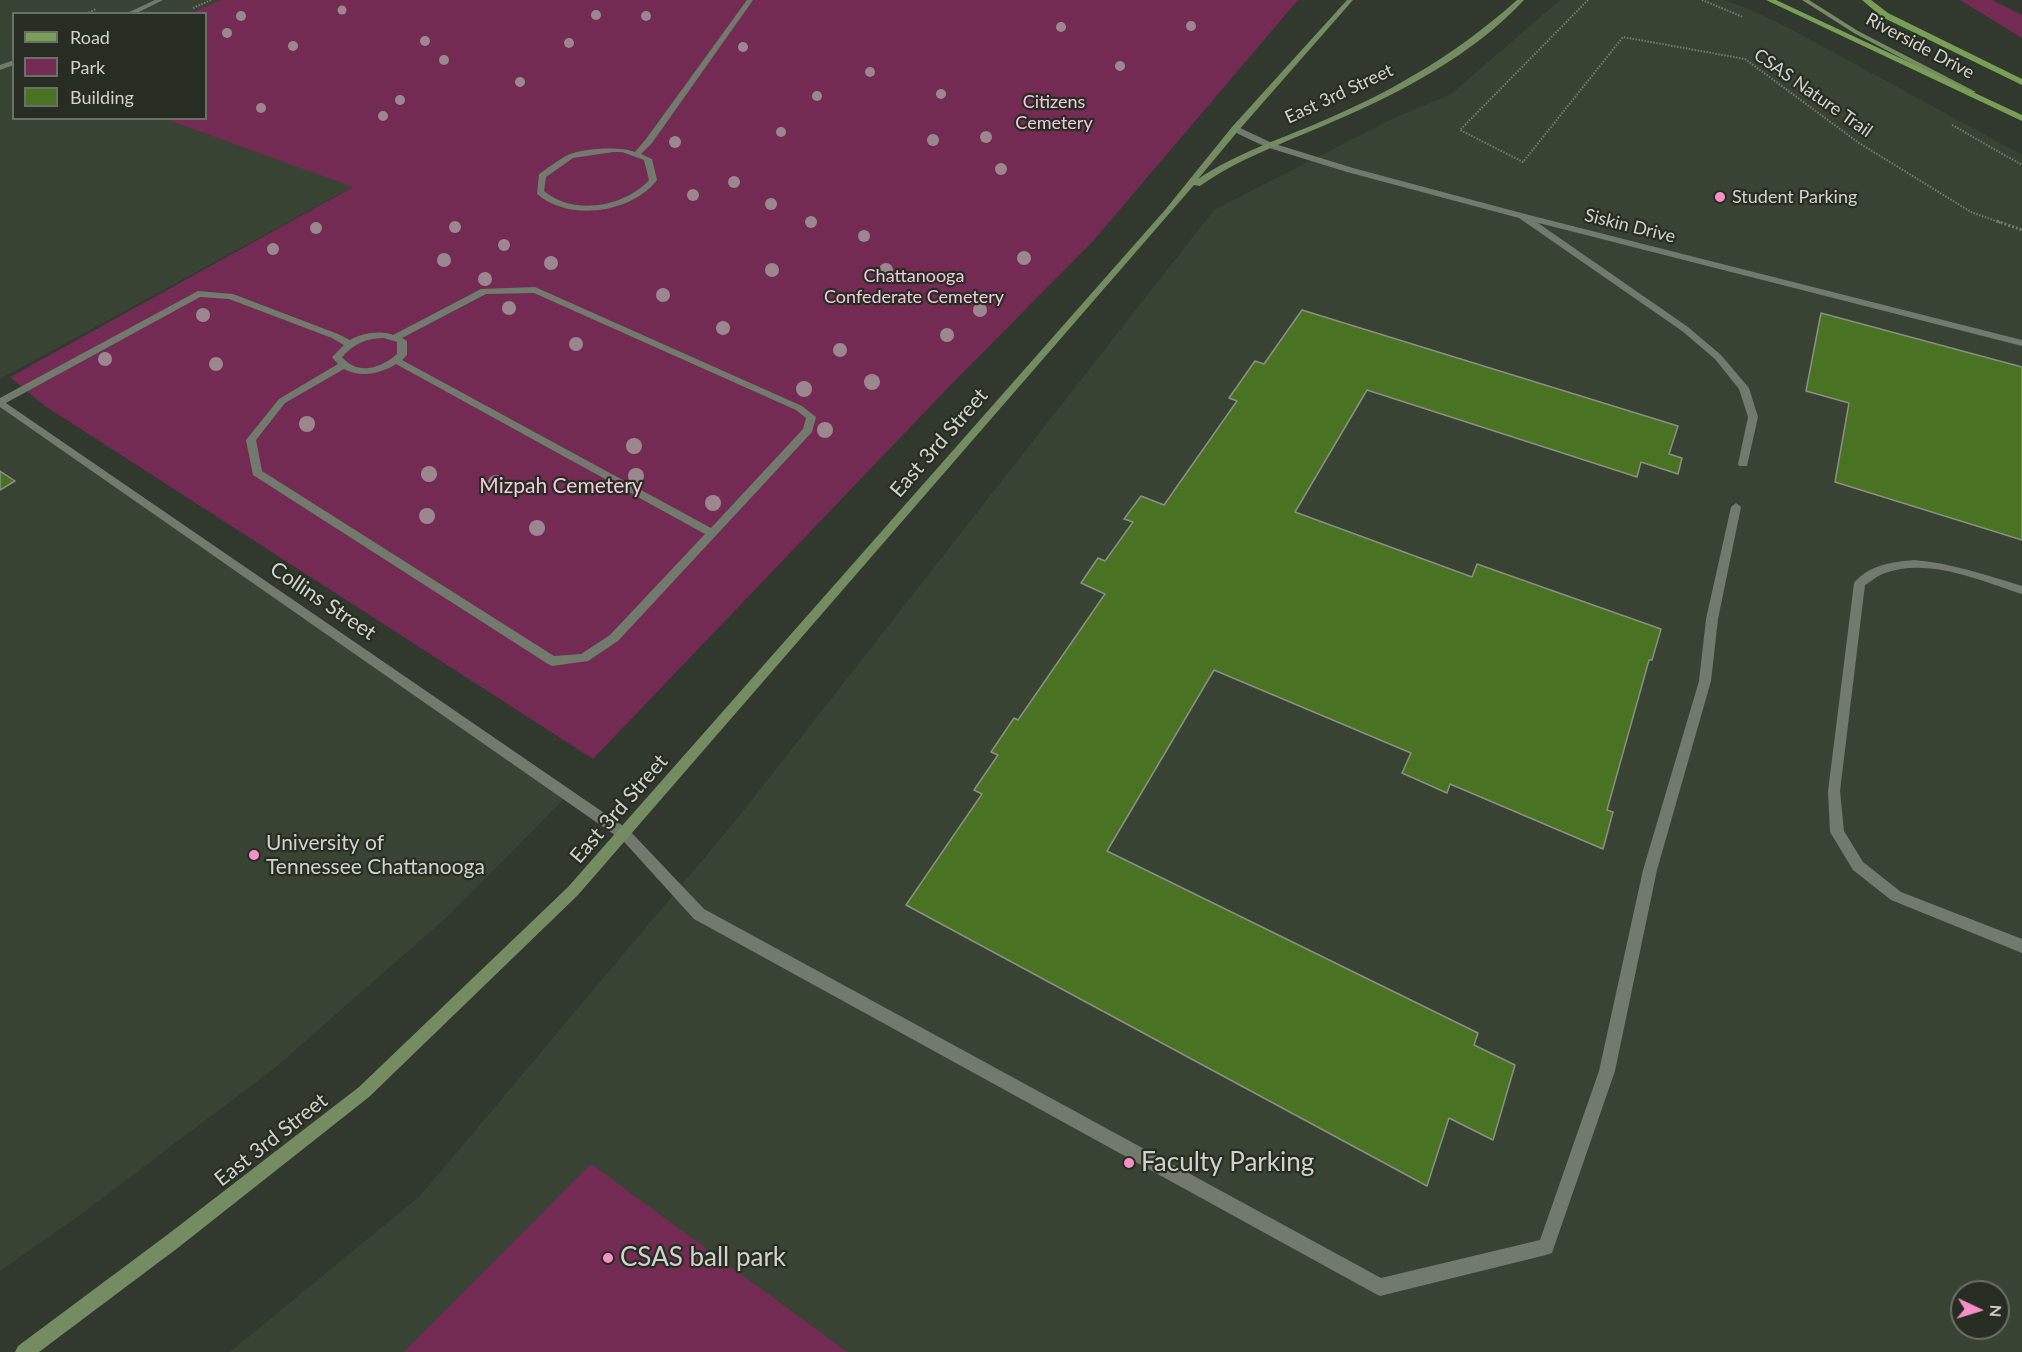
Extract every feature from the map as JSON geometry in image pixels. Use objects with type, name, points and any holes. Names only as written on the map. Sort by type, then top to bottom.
[{"type":"main road","name":"East 3rd Street","points":[[1168,212],[1235,129],[1350,0]]},
{"type":"main road","name":"East 3rd Street","points":[[24,1352],[364,1092],[573,891],[1186,192],[1208,175],[1234,160],[1338,117],[1426,73],[1481,36],[1521,0]]},
{"type":"main road","points":[[1770,0],[2011,112]]},
{"type":"main road","name":"Riverside Drive","points":[[1805,0],[1856,32],[2022,118]]},
{"type":"main road","name":"Riverside Drive","points":[[1861,0],[1885,15],[2022,82]]},
{"type":"main road","points":[[1866,0],[1885,15]]},
{"type":"street","points":[[133,12],[160,0]]},
{"type":"street","points":[[636,155],[649,141],[750,0]]},
{"type":"street","name":"Siskin Drive","points":[[1235,129],[1269,145],[1522,216],[2022,344]]},
{"type":"street","points":[[614,150],[636,155],[648,159],[653,180],[644,191],[626,201],[580,208],[545,198],[540,192],[542,176],[571,156],[614,150]]},
{"type":"street","points":[[1522,216],[1685,329],[1718,357],[1744,388],[1753,417],[1743,464]]},
{"type":"street","points":[[342,366],[282,401],[266,420],[251,440],[256,472],[552,661],[584,658],[614,638],[808,430],[812,417],[799,408],[534,290],[484,291],[394,338]]},
{"type":"street","points":[[1,402],[198,294],[230,296],[335,336],[348,344]]},
{"type":"street","points":[[378,335],[394,338],[402,341],[402,355],[385,368],[359,373],[342,366],[337,357],[348,344],[364,337],[378,335]]},
{"type":"street","points":[[397,361],[712,533]]},
{"type":"street","name":"Collins Street","points":[[1,402],[624,834],[699,914],[1380,1287],[1546,1246],[1607,1071],[1650,870],[1705,681],[1712,619],[1736,507]]},
{"type":"street","points":[[2022,590],[1946,567],[1914,564],[1880,570],[1860,583],[1834,791],[1837,832],[1858,866],[1896,896],[2022,946]]},
{"type":"path","name":"CSAS Nature Trail","points":[[1588,0],[1460,130],[1523,162],[1623,37],[1745,59],[1859,143],[1971,212],[2022,230]]},
{"type":"shaded area","points":[[0,0],[221,0],[192,12],[12,12],[12,120],[168,120],[354,186],[0,379]]},
{"type":"shaded area","points":[[1560,0],[1723,0],[1787,27],[2022,155],[2022,1352],[230,1352],[421,1195],[737,819],[1214,210],[1392,119],[1451,94]]},
{"type":"shaded area","name":"University of Tennessee Chattanooga","points":[[0,404],[569,794],[447,917],[276,1067],[80,1215],[0,1271]]},
{"type":"green space","points":[[221,0],[1298,0],[1094,240],[941,395],[593,759],[45,406],[10,377],[353,187],[168,120],[207,120],[207,12],[192,12]]},
{"type":"green space","points":[[1960,0],[1992,0],[2022,15],[2022,38]]},
{"type":"green space","name":"CSAS ball park","points":[[591,1164],[847,1352],[404,1352]]},
{"type":"building","points":[[1302,310],[1678,426],[1669,454],[1682,458],[1678,474],[1641,462],[1637,477],[1367,390],[1295,512],[1472,577],[1477,564],[1661,629],[1652,660],[1649,660],[1607,810],[1613,812],[1603,849],[1450,784],[1447,793],[1402,773],[1411,753],[1214,670],[1107,851],[1478,1033],[1474,1045],[1515,1065],[1493,1140],[1449,1118],[1427,1186],[906,905],[982,794],[974,790],[998,755],[991,752],[1014,718],[1018,720],[1105,594],[1081,583],[1098,558],[1105,561],[1133,522],[1124,519],[1141,496],[1164,505],[1237,401],[1229,398],[1255,361],[1264,364]]},
{"type":"building","points":[[1821,313],[2022,367],[2022,540],[1835,482],[1849,403],[1806,391]]},
{"type":"building","points":[[0,471],[15,481],[0,490]]},
{"type":"place","name":"Student Parking","points":[[1720,197]]},
{"type":"place","name":"University of Tennessee Chattanooga","points":[[254,855]]},
{"type":"place","name":"Faculty Parking","points":[[1129,1163]]},
{"type":"place","name":"CSAS ball park","points":[[608,1258]]},
{"type":"park label","name":"Citizens Cemetery","points":[[1054,112]]},
{"type":"park label","name":"Chattanooga Confederate Cemetery","points":[[914,286]]},
{"type":"park label","name":"Mizpah Cemetery","points":[[561,486]]}]
